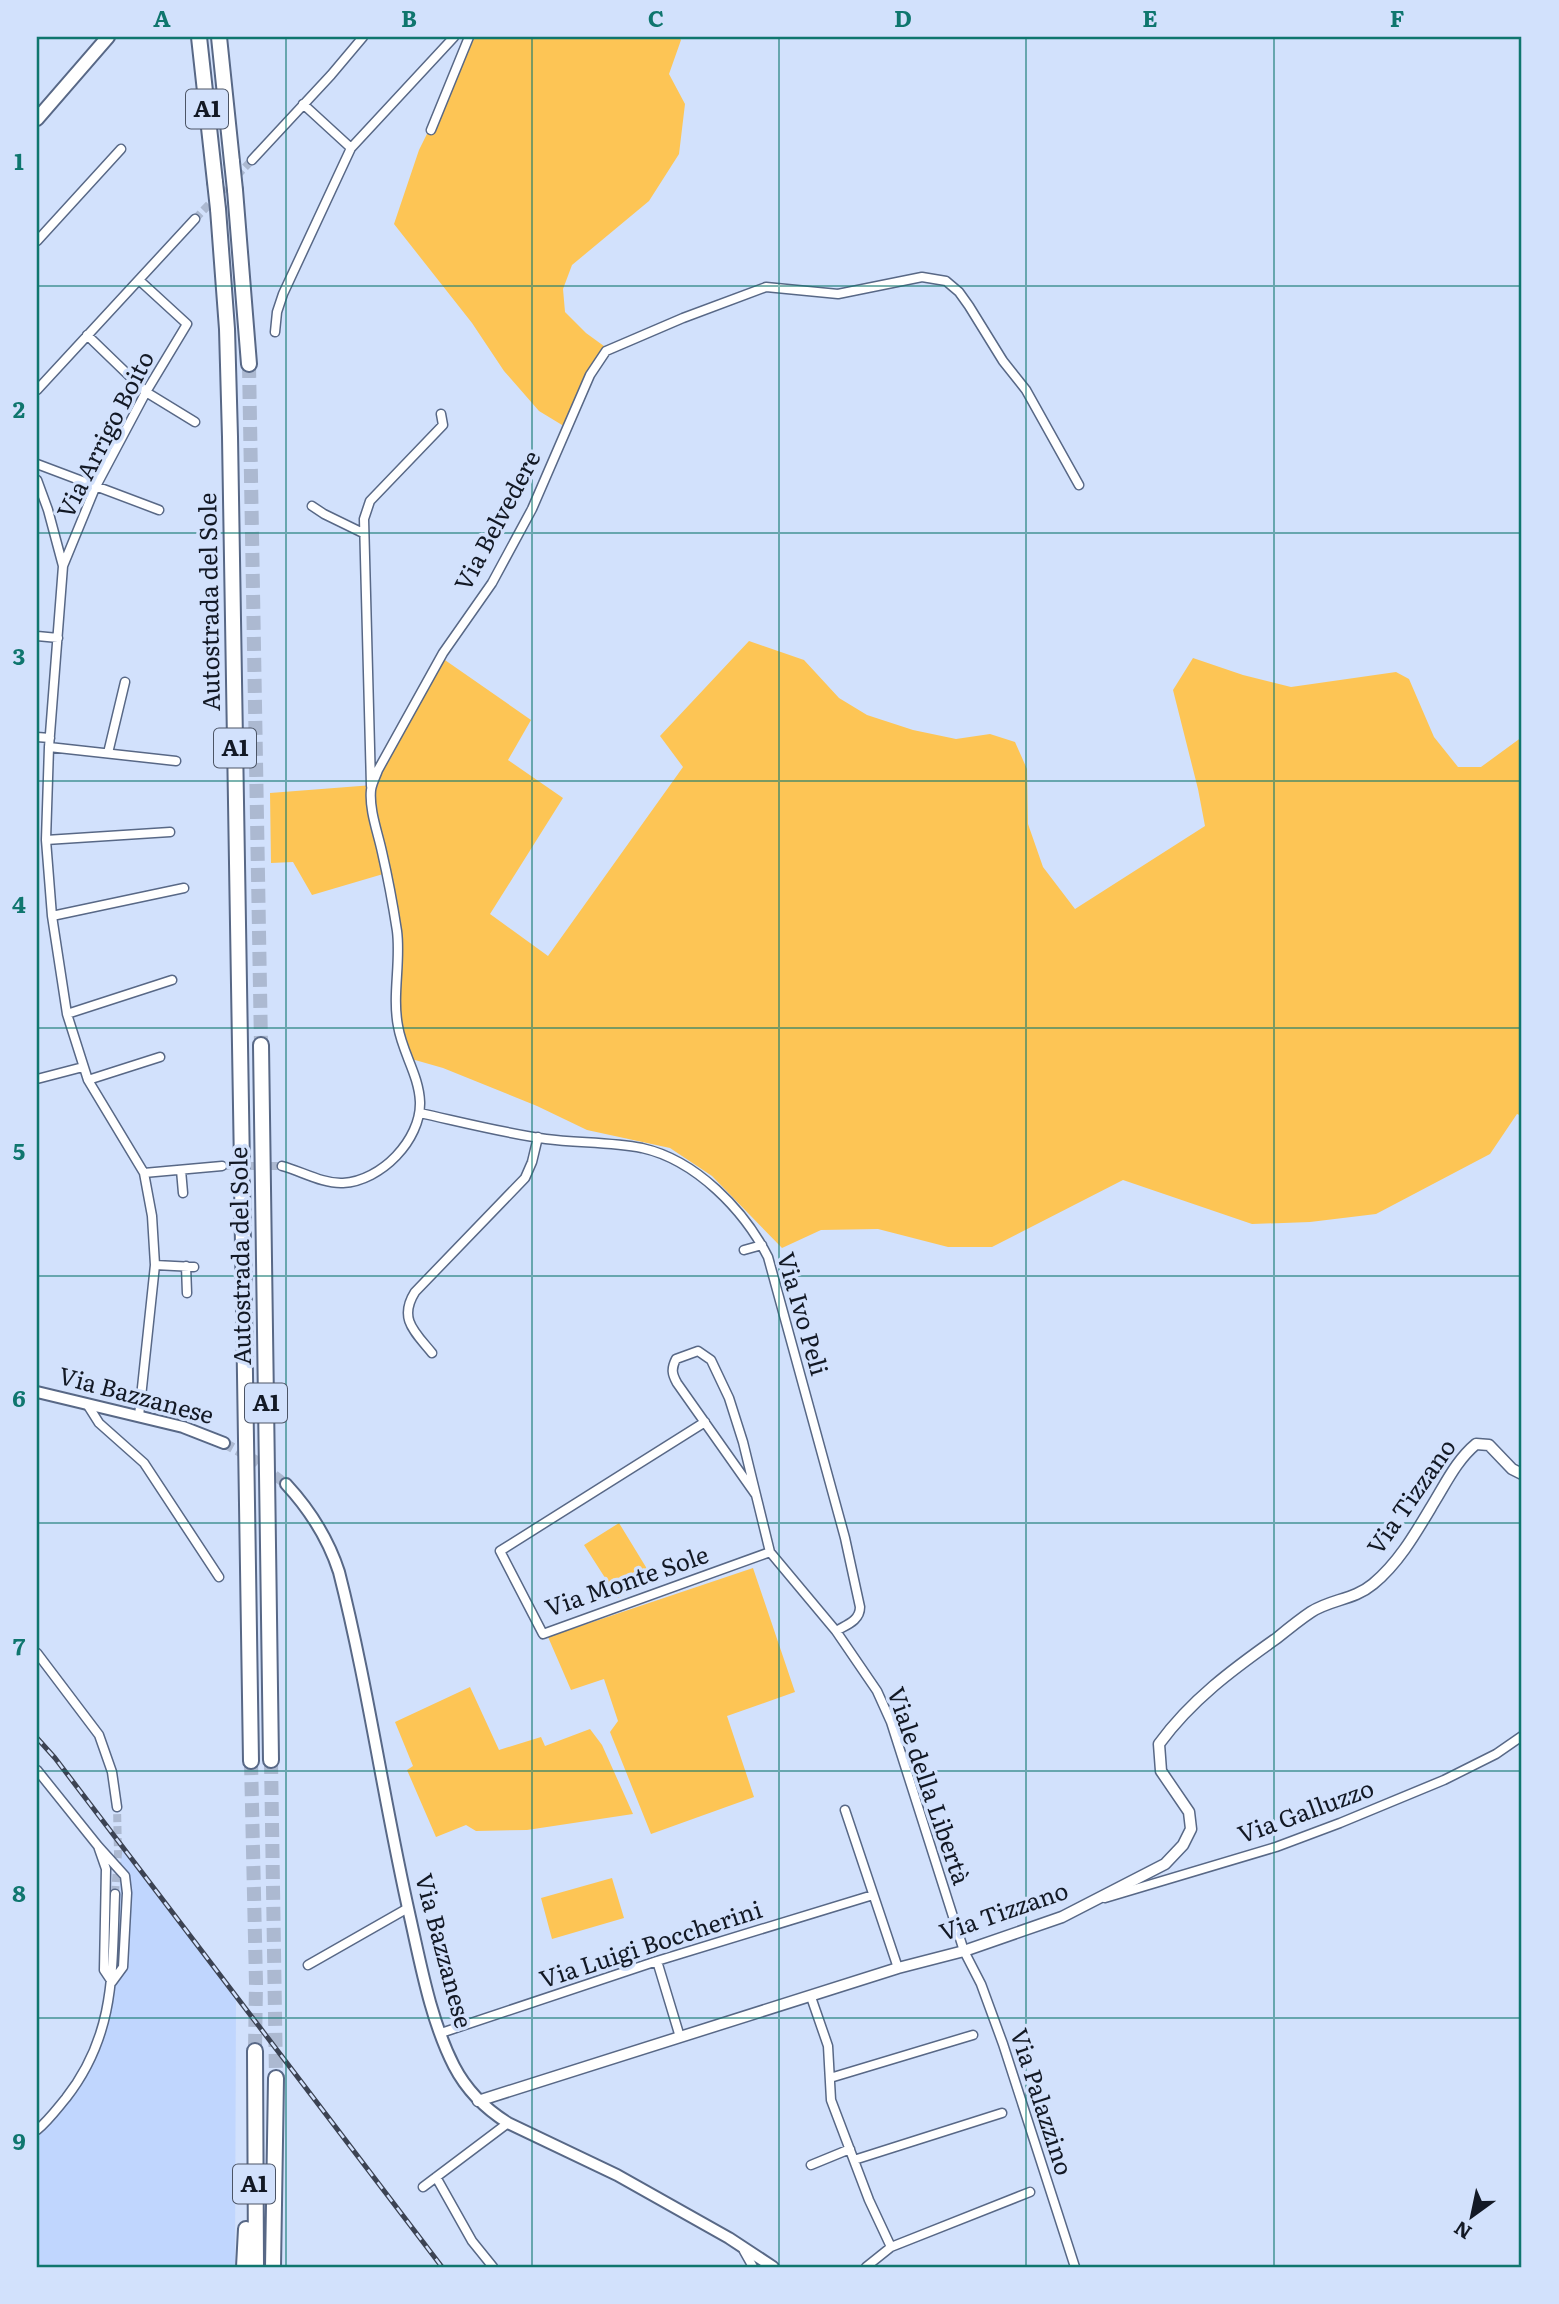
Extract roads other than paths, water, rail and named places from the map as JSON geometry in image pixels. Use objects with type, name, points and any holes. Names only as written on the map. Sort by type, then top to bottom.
[{"type":"highway","name":"Autostrada del Sole","points":[[199,37],[218,209],[230,437],[251,1762]]},
{"type":"highway","name":"A1","points":[[219,37],[249,364]]},
{"type":"highway","name":"Autostrada del Sole","points":[[261,1045],[271,1760]]},
{"type":"highway","name":"A1","points":[[254,2051],[256,2267]]},
{"type":"highway","name":"A1","points":[[273,2267],[276,2078]]},
{"type":"highway","points":[[244,2267],[253,2101]]},
{"type":"main road","points":[[37,119],[108,37]]},
{"type":"main road","name":"Via Bazzanese","points":[[37,1392],[139,1416],[204,1434],[224,1443]]},
{"type":"main road","name":"Via Bazzanese","points":[[286,1484],[320,1528],[339,1572],[408,1908],[431,2000],[453,2064],[478,2101],[508,2123],[617,2175],[740,2246],[769,2266]]},
{"type":"street","points":[[252,160],[363,37]]},
{"type":"street","points":[[275,331],[283,295],[351,148],[454,37]]},
{"type":"street","points":[[431,130],[469,37]]},
{"type":"street","points":[[303,104],[351,148]]},
{"type":"street","points":[[37,241],[121,149]]},
{"type":"street","points":[[37,390],[195,219]]},
{"type":"street","name":"Via Belvedere","points":[[371,789],[443,653],[498,573],[532,509],[590,375],[606,351],[682,317],[766,287],[838,294],[922,277],[946,281],[970,306],[1003,361],[1026,390],[1079,485]]},
{"type":"street","name":"Via Arrigo Boito","points":[[63,566],[95,488],[146,392],[187,324],[139,280]]},
{"type":"street","points":[[87,335],[146,392],[195,422]]},
{"type":"street","points":[[282,1166],[340,1183],[359,1181],[390,1161],[406,1146],[420,1113],[418,1088],[397,1024],[397,933],[371,789],[363,533],[370,501],[443,425],[441,414]]},
{"type":"street","points":[[37,464],[159,510]]},
{"type":"street","points":[[37,480],[63,566],[46,840],[52,916],[67,1014],[88,1080],[144,1173],[152,1216],[155,1265],[139,1416]]},
{"type":"street","points":[[312,506],[363,533]]},
{"type":"street","points":[[37,636],[58,638]]},
{"type":"street","points":[[108,753],[125,682]]},
{"type":"street","points":[[37,737],[50,743],[176,761]]},
{"type":"street","points":[[37,809],[47,809]]},
{"type":"street","points":[[46,840],[170,832]]},
{"type":"street","points":[[52,916],[184,888]]},
{"type":"street","points":[[67,1014],[173,980]]},
{"type":"street","points":[[88,1080],[160,1057]]},
{"type":"street","points":[[37,1079],[83,1067]]},
{"type":"street","name":"Via Ivo Peli","points":[[420,1113],[538,1137],[641,1148],[670,1157],[696,1174],[746,1222],[768,1257],[860,1607],[860,1614],[856,1619],[836,1630]]},
{"type":"street","points":[[432,1353],[407,1319],[408,1303],[415,1292],[525,1178],[538,1137]]},
{"type":"street","points":[[144,1173],[222,1167]]},
{"type":"street","points":[[181,1170],[183,1193]]},
{"type":"street","points":[[744,1250],[762,1245]]},
{"type":"street","points":[[155,1265],[190,1267],[187,1293]]},
{"type":"street","name":"Viale della Libertà","points":[[705,1422],[673,1375],[676,1359],[698,1351],[711,1360],[729,1398],[743,1442],[770,1552],[836,1630],[877,1691],[891,1722],[964,1951]]},
{"type":"street","points":[[87,1404],[94,1419],[144,1463],[219,1577]]},
{"type":"street","points":[[705,1422],[756,1495]]},
{"type":"street","name":"Via Monte Sole","points":[[705,1422],[500,1551],[543,1634],[770,1552]]},
{"type":"street","name":"Via Tizzano","points":[[478,2101],[898,1968],[964,1951],[1062,1917],[1165,1864],[1183,1845],[1191,1829],[1189,1812],[1161,1771],[1159,1744],[1192,1705],[1233,1669],[1313,1611],[1338,1599],[1353,1597],[1372,1585],[1419,1529],[1456,1464],[1476,1444],[1489,1445],[1512,1469],[1522,1474]]},
{"type":"street","points":[[37,1653],[99,1735],[112,1772],[117,1807]]},
{"type":"street","name":"Via Galluzzo","points":[[1093,1902],[1276,1847],[1340,1823],[1444,1780],[1496,1754],[1522,1736]]},
{"type":"street","points":[[37,1770],[125,1876],[127,1893],[123,1967],[112,1982]]},
{"type":"street","points":[[845,1810],[898,1968]]},
{"type":"street","points":[[98,1846],[106,1869],[104,1970],[112,1982]]},
{"type":"street","points":[[37,2130],[47,2122],[80,2079],[100,2037],[108,2011],[112,1982],[114,1894]]},
{"type":"street","name":"Via Luigi Boccherini","points":[[441,2033],[657,1961],[873,1895]]},
{"type":"street","points":[[308,1965],[408,1908]]},
{"type":"street","name":"Via Palazzino","points":[[964,1951],[981,1984],[1001,2037],[1075,2267]]},
{"type":"street","points":[[657,1961],[680,2037]]},
{"type":"street","points":[[811,1997],[828,2046],[831,2100],[869,2200],[891,2247]]},
{"type":"street","points":[[830,2078],[973,2035]]},
{"type":"street","points":[[854,2160],[1002,2113]]},
{"type":"street","points":[[423,2187],[508,2123]]},
{"type":"street","points":[[811,2165],[850,2149]]},
{"type":"street","points":[[436,2177],[472,2241],[493,2267]]},
{"type":"street","points":[[866,2267],[891,2247],[1030,2192]]},
{"type":"street","points":[[740,2246],[753,2267]]},
{"type":"tunnel","points":[[195,219],[252,160]]},
{"type":"tunnel","points":[[249,364],[261,1045]]},
{"type":"tunnel","points":[[222,1166],[282,1166]]},
{"type":"tunnel","points":[[224,1443],[255,1460],[286,1484]]},
{"type":"tunnel","points":[[271,1760],[276,2078]]},
{"type":"tunnel","points":[[251,1761],[255,2051]]},
{"type":"tunnel","points":[[115,1894],[117,1807]]},
{"type":"railway","points":[[37,1738],[55,1758],[442,2267]]}]
